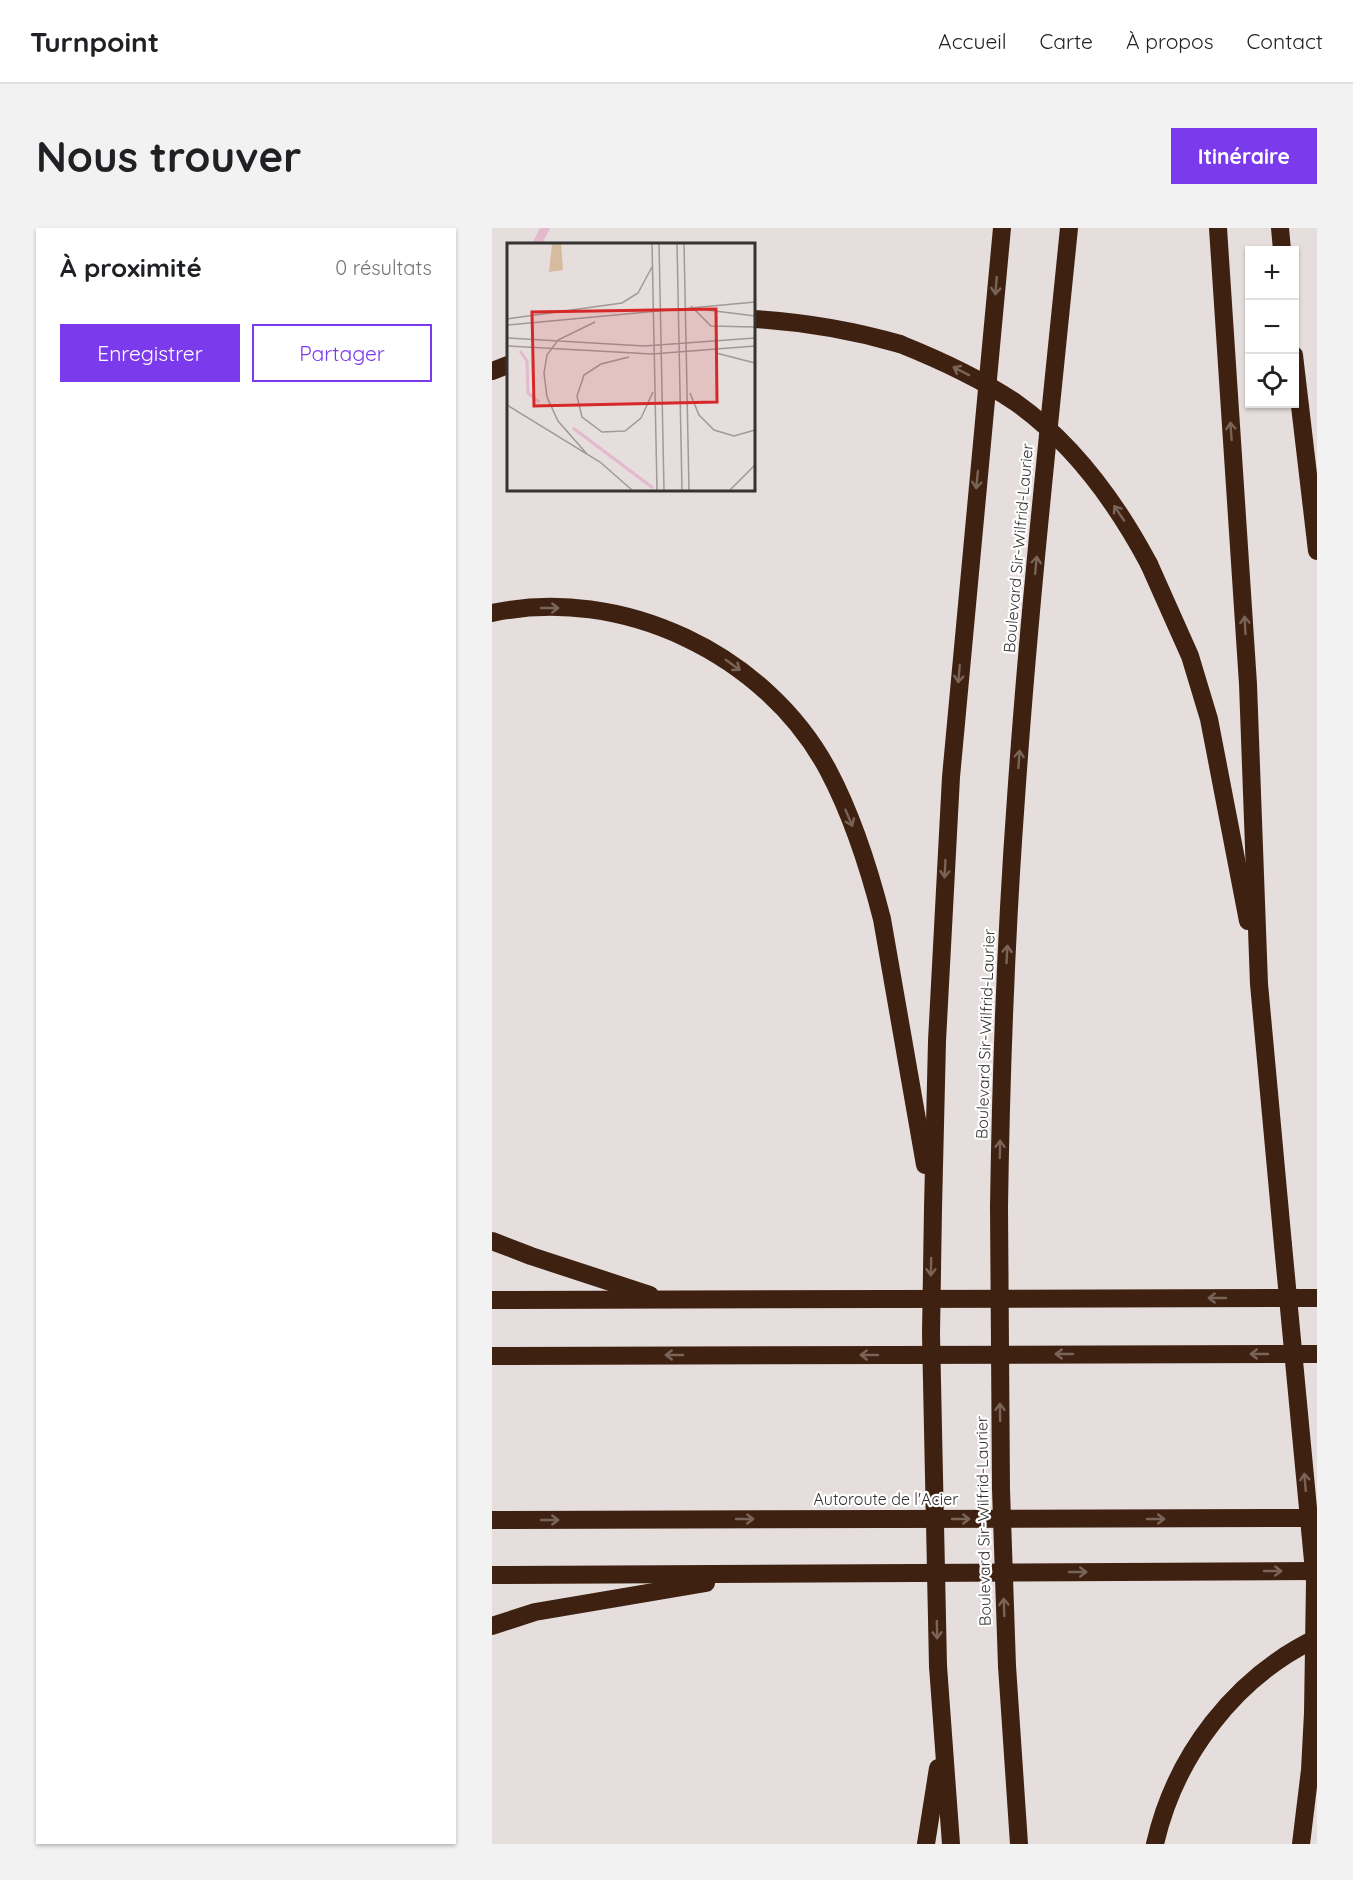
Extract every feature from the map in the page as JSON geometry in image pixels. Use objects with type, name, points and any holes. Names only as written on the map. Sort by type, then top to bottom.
[{"type":"highway","points":[[951,1844],[938,1666],[931,1334],[937,1041],[950,788],[1002,228]]},
{"type":"highway","name":"Boulevard Sir-Wilfrid-Laurier","points":[[1019,1844],[1007,1666],[1001,1467],[999,1207],[1005,985],[1016,798],[1031,615],[1069,228]]},
{"type":"highway","points":[[1218,228],[1248,672],[1259,984],[1316,1583],[1310,1770],[1301,1844]]},
{"type":"highway","points":[[1280,228],[1282,246]]},
{"type":"highway","points":[[754,319],[811,324],[867,335],[900,344],[933,357],[986,384],[1016,403],[1042,424],[1083,466],[1108,498],[1132,533],[1149,564],[1190,656],[1209,719],[1259,984]]},
{"type":"highway","points":[[492,371],[507,365]]},
{"type":"highway","points":[[1299,398],[1317,551]]},
{"type":"highway","points":[[492,612],[522,609],[580,609],[614,613],[670,631],[708,649],[752,679],[787,714],[812,745],[827,769],[856,834],[873,884],[882,919],[933,1208]]},
{"type":"highway","points":[[492,1241],[666,1300]]},
{"type":"highway","points":[[492,1300],[1317,1298]]},
{"type":"highway","points":[[492,1356],[1317,1354]]},
{"type":"highway","name":"Autoroute de l'Acier","points":[[492,1520],[1317,1518]]},
{"type":"highway","points":[[492,1575],[761,1574],[1316,1583]]},
{"type":"highway","points":[[492,1626],[557,1608],[761,1574]]},
{"type":"highway","points":[[1155,1844],[1169,1797],[1181,1771],[1211,1724],[1251,1682],[1287,1654],[1317,1638]]},
{"type":"highway","points":[[926,1844],[943,1737]]},
{"type":"waterway","points":[[538,243],[545,228]]}]
